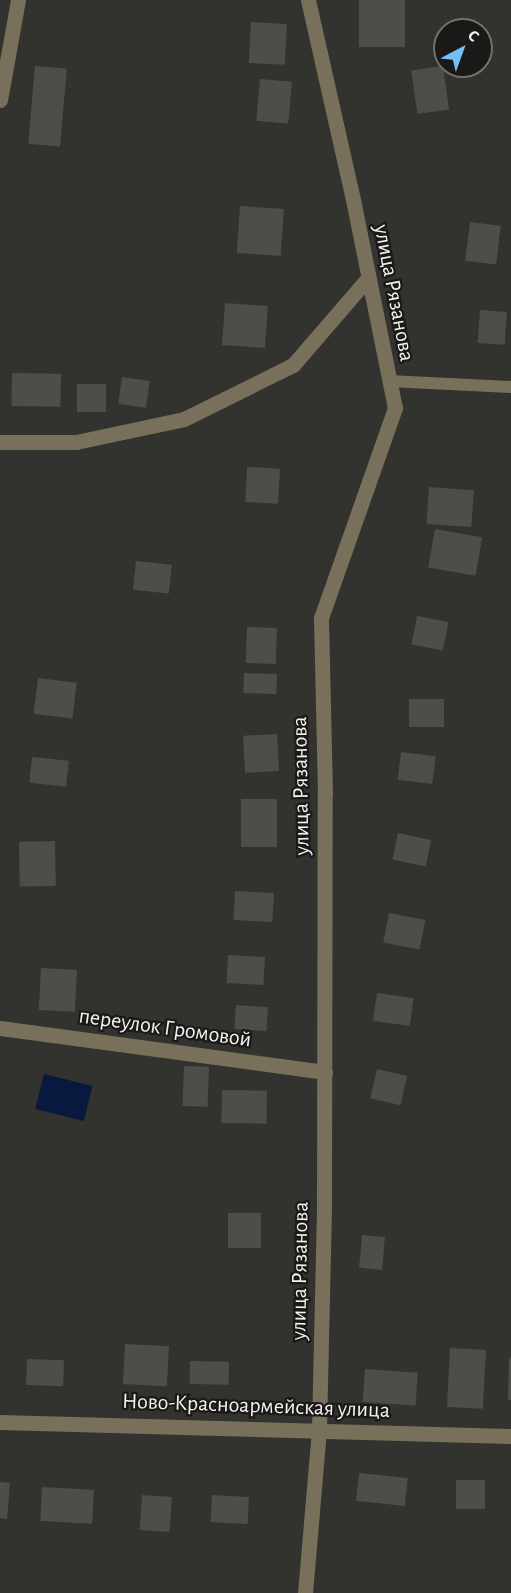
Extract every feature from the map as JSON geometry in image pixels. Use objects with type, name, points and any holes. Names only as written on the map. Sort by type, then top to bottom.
[{"type":"street","points":[[0,100],[18,0]]},
{"type":"street","name":"улица Рязанова","points":[[304,1593],[320,1430],[325,794],[321,618],[395,408],[369,277],[308,0]]},
{"type":"street","points":[[0,442],[76,442],[184,419],[293,365],[369,277]]},
{"type":"street","name":"переулок Громовой","points":[[0,1028],[324,1072]]},
{"type":"street","name":"Ново-Красноармейская улица","points":[[0,1422],[511,1436]]},
{"type":"lane","points":[[389,381],[511,387]]},
{"type":"water","points":[[44,1074],[93,1086],[84,1121],[35,1109]]},
{"type":"building","points":[[359,0],[405,0],[405,47],[359,47]]},
{"type":"building","points":[[251,22],[287,24],[285,65],[249,63]]},
{"type":"building","points":[[35,66],[67,69],[60,146],[28,144]]},
{"type":"building","points":[[433,67],[433,78],[445,78],[449,110],[417,114],[411,70]]},
{"type":"building","points":[[260,79],[292,82],[288,124],[256,121]]},
{"type":"building","points":[[240,206],[284,209],[281,256],[237,253]]},
{"type":"building","points":[[470,222],[501,226],[496,264],[465,261]]},
{"type":"building","points":[[225,303],[268,306],[265,348],[222,345]]},
{"type":"building","points":[[480,310],[507,312],[505,345],[478,343]]},
{"type":"building","points":[[12,373],[61,374],[60,407],[11,406]]},
{"type":"building","points":[[122,377],[150,381],[146,408],[118,404]]},
{"type":"building","points":[[77,384],[106,384],[106,412],[77,412]]},
{"type":"building","points":[[247,467],[280,469],[278,504],[245,502]]},
{"type":"building","points":[[429,487],[474,490],[471,527],[426,524]]},
{"type":"building","points":[[435,529],[482,537],[475,576],[428,567]]},
{"type":"building","points":[[136,561],[172,565],[169,594],[133,590]]},
{"type":"building","points":[[417,616],[448,622],[443,651],[411,644]]},
{"type":"building","points":[[247,627],[277,628],[276,664],[246,663]]},
{"type":"building","points":[[244,673],[277,674],[276,694],[243,693]]},
{"type":"building","points":[[38,678],[77,683],[72,718],[34,714]]},
{"type":"building","points":[[409,699],[444,699],[444,727],[409,727]]},
{"type":"building","points":[[277,734],[279,771],[245,773],[243,736]]},
{"type":"building","points":[[401,752],[436,756],[432,784],[398,780]]},
{"type":"building","points":[[32,757],[69,761],[66,787],[29,783]]},
{"type":"building","points":[[241,799],[277,799],[277,847],[241,847]]},
{"type":"building","points":[[398,833],[431,840],[426,866],[392,859]]},
{"type":"building","points":[[55,841],[56,886],[20,887],[19,842]]},
{"type":"building","points":[[235,891],[274,893],[272,922],[233,920]]},
{"type":"building","points":[[389,913],[425,920],[420,950],[383,942]]},
{"type":"building","points":[[228,955],[265,957],[263,985],[227,983]]},
{"type":"building","points":[[41,968],[77,970],[75,1012],[39,1010]]},
{"type":"building","points":[[377,993],[414,998],[410,1026],[373,1021]]},
{"type":"building","points":[[236,1005],[268,1007],[266,1031],[234,1029]]},
{"type":"building","points":[[184,1066],[209,1067],[208,1107],[183,1106]]},
{"type":"building","points":[[377,1069],[407,1076],[400,1105],[370,1098]]},
{"type":"building","points":[[222,1090],[267,1091],[266,1124],[221,1123]]},
{"type":"building","points":[[228,1213],[261,1213],[261,1248],[228,1248]]},
{"type":"building","points":[[362,1235],[385,1237],[382,1270],[359,1268]]},
{"type":"building","points":[[125,1344],[169,1346],[167,1386],[123,1384]]},
{"type":"building","points":[[450,1348],[486,1350],[483,1409],[447,1407]]},
{"type":"building","points":[[509,1357],[511,1358],[511,1400],[508,1400]]},
{"type":"building","points":[[27,1359],[64,1360],[63,1386],[26,1385]]},
{"type":"building","points":[[190,1361],[229,1362],[229,1385],[190,1384]]},
{"type":"building","points":[[365,1369],[418,1373],[416,1406],[363,1402]]},
{"type":"building","points":[[359,1473],[408,1478],[405,1506],[356,1501]]},
{"type":"building","points":[[456,1480],[485,1480],[485,1509],[456,1509]]},
{"type":"building","points":[[0,1482],[10,1483],[7,1519],[0,1518]]},
{"type":"building","points":[[42,1487],[94,1490],[92,1524],[40,1521]]},
{"type":"building","points":[[142,1495],[172,1497],[169,1532],[140,1530]]},
{"type":"building","points":[[212,1495],[249,1497],[248,1524],[211,1522]]}]
